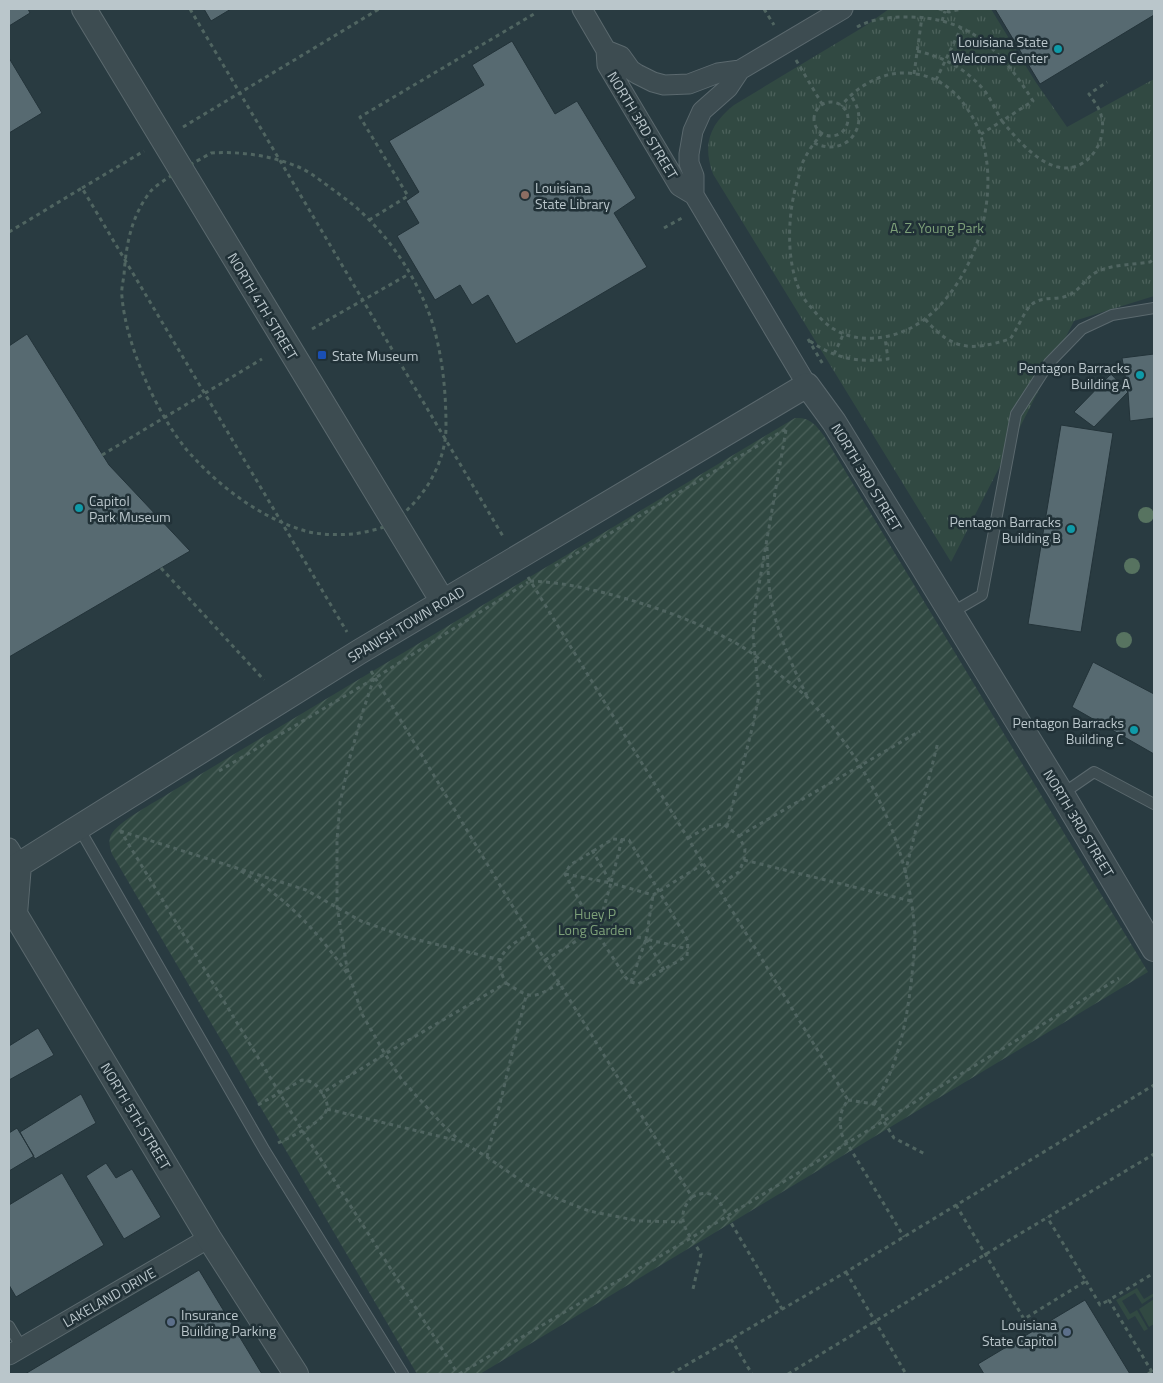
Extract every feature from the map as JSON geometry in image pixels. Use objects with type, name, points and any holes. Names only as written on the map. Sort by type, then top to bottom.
[{"type":"street","name":"NORTH 4TH STREET","points":[[84,9],[443,602]]},
{"type":"street","name":"NORTH 3RD STREET","points":[[582,9],[606,50],[607,65],[679,186],[694,195],[807,385],[834,422],[1062,794],[1154,949]]},
{"type":"street","points":[[606,50],[621,56],[631,70],[654,82],[664,85],[689,84],[718,73],[740,70],[843,9]]},
{"type":"street","points":[[694,195],[694,176],[689,163],[690,141],[698,120],[709,104],[728,88],[740,70]]},
{"type":"street","name":"SPANISH TOWN ROAD","points":[[12,861],[79,828],[359,652],[807,385]]},
{"type":"street","name":"NORTH 5TH STREET","points":[[12,861],[15,914],[209,1238],[296,1374]]},
{"type":"street","name":"LAKELAND DRIVE","points":[[15,1352],[209,1238]]},
{"type":"lane","points":[[951,614],[982,595],[1016,414],[1049,363],[1082,329],[1112,315],[1154,308]]},
{"type":"lane","points":[[1062,794],[1094,772],[1154,804]]},
{"type":"lane","points":[[79,828],[243,1114],[403,1374]]},
{"type":"lane","points":[[9,1326],[15,1352]]},
{"type":"path","points":[[190,9],[530,581],[848,1100],[874,1104],[882,1111],[883,1120],[894,1138],[925,1154]]},
{"type":"path","points":[[9,232],[379,9]]},
{"type":"path","points":[[938,9],[952,12],[961,9]]},
{"type":"path","points":[[942,21],[945,11]]},
{"type":"path","points":[[369,220],[408,196],[360,117],[534,14]]},
{"type":"path","points":[[855,29],[863,24],[878,20],[899,17],[922,17],[942,21],[971,32],[993,48],[1013,70],[1033,102],[981,134]]},
{"type":"path","points":[[914,74],[922,17]]},
{"type":"path","points":[[936,80],[961,28]]},
{"type":"path","points":[[917,51],[946,59],[959,67],[985,91],[1002,121],[1026,149],[1040,159],[1057,167],[1072,168],[1083,164],[1093,155],[1102,136],[1101,115],[1089,94],[1107,82]]},
{"type":"path","points":[[790,68],[806,58]]},
{"type":"path","points":[[822,133],[804,158],[793,194],[789,224],[795,277],[803,297],[823,322],[843,335],[864,339],[885,338],[910,328],[925,319],[949,296],[965,271],[977,245],[986,210],[988,180],[986,156],[981,134],[972,114],[958,94],[936,80],[914,74],[898,73],[882,77],[864,85],[850,95],[841,106]]},
{"type":"path","points":[[814,143],[830,148],[846,143],[853,135],[858,126],[860,115],[856,102],[850,95]]},
{"type":"path","points":[[830,102],[841,106],[847,116],[845,128],[835,135],[822,133],[817,129],[814,121],[817,110],[822,104],[830,102]]},
{"type":"path","points":[[82,188],[545,960],[692,1197]]},
{"type":"path","points":[[664,228],[689,214]]},
{"type":"path","points":[[925,319],[937,332],[955,343],[974,347],[989,345],[1010,339],[1025,312],[1036,301],[1043,298],[1068,296],[1076,291],[1092,275],[1104,269],[1150,262],[1154,259]]},
{"type":"path","points":[[312,329],[409,274]]},
{"type":"path","points":[[803,332],[828,371]]},
{"type":"path","points":[[834,354],[843,335]]},
{"type":"path","points":[[808,340],[823,350],[848,359],[860,361],[888,359],[885,338]]},
{"type":"path","points":[[102,455],[262,359]]},
{"type":"path","points":[[547,571],[786,429],[756,602],[753,636],[759,695],[754,725],[727,827]]},
{"type":"path","points":[[766,542],[770,593],[778,629],[793,668],[808,697],[840,736],[878,797],[896,836],[911,901],[915,938],[909,1002],[899,1050],[885,1087],[874,1104]]},
{"type":"path","points":[[162,568],[264,680]]},
{"type":"path","points":[[213,775],[375,678],[539,576]]},
{"type":"path","points":[[530,581],[552,582],[593,589],[645,604],[689,620],[729,639],[808,697]]},
{"type":"path","points":[[375,678],[363,710],[350,757],[340,803],[337,840],[337,906],[351,979],[362,1014],[402,1080],[442,1124],[460,1141],[487,1157],[532,1189],[589,1211],[639,1221],[682,1222]]},
{"type":"path","points":[[740,836],[920,731]]},
{"type":"path","points":[[905,874],[938,742]]},
{"type":"path","points":[[688,838],[708,827],[723,824],[740,836],[746,848],[739,872],[717,886]]},
{"type":"path","points":[[119,831],[127,826]]},
{"type":"path","points":[[119,831],[239,870],[265,875],[306,890],[361,921],[406,937],[502,960]]},
{"type":"path","points":[[119,831],[302,1130],[458,1374],[691,1238],[1119,978]]},
{"type":"path","points":[[613,839],[629,840],[688,941],[687,956],[638,984],[626,978],[565,874],[570,865],[592,850],[613,839]]},
{"type":"path","points":[[545,960],[596,929],[611,883],[622,839]]},
{"type":"path","points":[[592,850],[611,883]]},
{"type":"path","points":[[744,860],[911,901]]},
{"type":"path","points":[[565,874],[611,883],[653,895],[703,864]]},
{"type":"path","points":[[239,870],[263,884],[307,922],[325,942],[351,979]]},
{"type":"path","points":[[632,982],[646,939],[653,895]]},
{"type":"path","points":[[596,929],[688,949]]},
{"type":"path","points":[[530,934],[504,952],[500,967],[506,983],[526,996],[537,996],[560,983]]},
{"type":"path","points":[[646,939],[664,970]]},
{"type":"path","points":[[322,1093],[506,983]]},
{"type":"path","points":[[487,1157],[526,996]]},
{"type":"path","points":[[243,1114],[302,1080],[316,1084],[326,1099],[327,1109],[322,1118],[265,1151]]},
{"type":"path","points":[[671,1374],[846,1272],[1154,1085]]},
{"type":"path","points":[[848,1100],[841,1110],[840,1123],[842,1135],[904,1237]]},
{"type":"path","points":[[327,1109],[460,1141]]},
{"type":"path","points":[[788,1374],[1154,1154]]},
{"type":"path","points":[[693,1289],[701,1254],[682,1222],[683,1211],[692,1197],[699,1194],[714,1195],[719,1200],[782,1309]]},
{"type":"path","points":[[956,1205],[1024,1318],[1086,1281]]},
{"type":"path","points":[[1048,1217],[1100,1305],[1154,1272]]},
{"type":"path","points":[[846,1272],[906,1374]]},
{"type":"path","points":[[1109,1300],[1153,1371],[1148,1374]]},
{"type":"path","points":[[731,1339],[752,1374]]},
{"type":"green space","name":"A. Z. Young Park","points":[[889,9],[991,9],[1035,81],[1067,127],[1154,79],[1154,296],[1074,321],[951,562],[713,174],[708,153],[710,135],[714,127],[734,105],[865,26]]},
{"type":"green space","name":"Huey P Long Garden","points":[[795,418],[809,420],[824,436],[1148,972],[480,1374],[417,1374],[112,854],[109,842],[110,837],[121,824],[147,806]]},
{"type":"green space","points":[[1137,1288],[1144,1299],[1154,1293],[1154,1296],[1142,1304],[1135,1293],[1122,1301],[1130,1314],[1137,1310],[1148,1329],[1144,1331],[1135,1316],[1128,1320],[1116,1300]]},
{"type":"green space","points":[[1154,1299],[1154,1324],[1149,1327],[1139,1309]]},
{"type":"building","points":[[9,9],[28,9],[30,13],[9,26]]},
{"type":"building","points":[[204,9],[231,9],[211,21]]},
{"type":"building","name":"Louisiana State Welcome Center","points":[[995,9],[1154,9],[1154,15],[1040,84]]},
{"type":"building","name":"Louisiana State Library","points":[[512,41],[555,114],[577,101],[636,198],[614,213],[647,267],[516,344],[488,295],[472,305],[460,285],[435,300],[397,236],[419,223],[406,201],[419,192],[389,141],[484,85],[472,65]]},
{"type":"building","points":[[9,58],[42,113],[9,133]]},
{"type":"building","name":"Capitol Park Museum","points":[[27,334],[109,465],[190,551],[9,657],[9,346]]},
{"type":"building","name":"Pentagon Barracks Building A","points":[[1154,354],[1154,418],[1130,421],[1128,392],[1122,358]]},
{"type":"building","points":[[1111,374],[1128,392],[1094,427],[1074,412]]},
{"type":"building","name":"Pentagon Barracks Building B","points":[[1061,425],[1113,433],[1081,632],[1028,624]]},
{"type":"building","name":"Pentagon Barracks Building C","points":[[1093,662],[1154,694],[1154,754],[1072,707]]},
{"type":"building","points":[[38,1028],[54,1055],[9,1080],[9,1046]]},
{"type":"building","points":[[81,1094],[96,1123],[35,1159],[20,1132]]},
{"type":"building","points":[[17,1128],[34,1156],[9,1171],[9,1133]]},
{"type":"building","points":[[106,1163],[116,1178],[132,1169],[161,1217],[124,1239],[86,1176]]},
{"type":"building","points":[[62,1173],[104,1245],[16,1297],[9,1285],[9,1205]]},
{"type":"building","name":"Insurance Building Parking","points":[[199,1270],[262,1374],[25,1374]]},
{"type":"building","name":"Louisiana State Capitol","points":[[1085,1300],[1130,1374],[984,1374],[978,1364]]},
{"type":"place","name":"Louisiana State Welcome Center","points":[[1058,49]]},
{"type":"place","name":"Louisiana State Library","points":[[525,195]]},
{"type":"place","name":"State Museum","points":[[322,355]]},
{"type":"place","name":"Pentagon Barracks Building A","points":[[1140,375]]},
{"type":"place","name":"Capitol Park Museum","points":[[79,508]]},
{"type":"place","name":"Pentagon Barracks Building B","points":[[1071,529]]},
{"type":"place","name":"Pentagon Barracks Building C","points":[[1134,730]]},
{"type":"place","name":"Insurance Building Parking","points":[[171,1322]]},
{"type":"place","name":"Louisiana State Capitol","points":[[1067,1332]]}]
